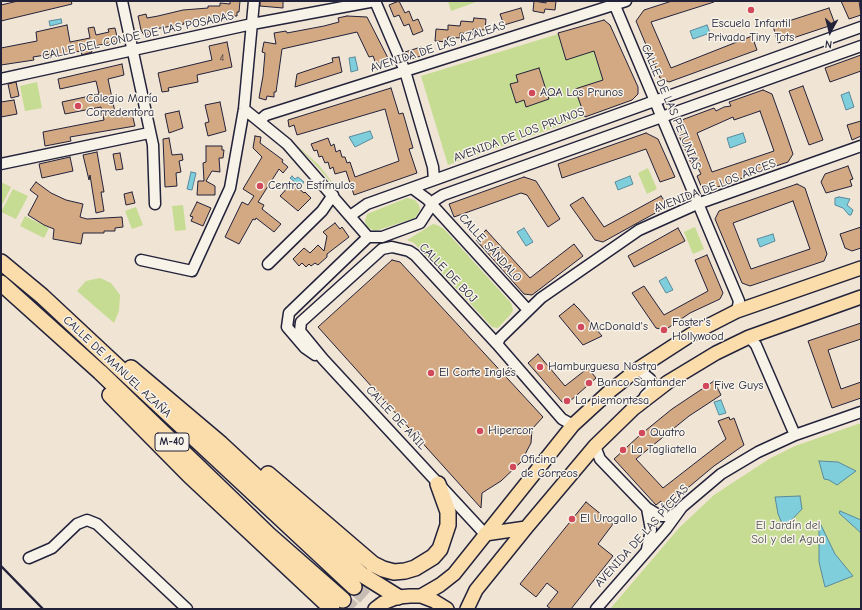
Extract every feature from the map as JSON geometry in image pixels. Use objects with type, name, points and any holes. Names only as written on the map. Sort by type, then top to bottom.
[{"type":"highway","name":"CALLE DE MANUEL AZAÑA","points":[[1,262],[42,296],[354,587]]},
{"type":"highway","points":[[1,284],[161,448],[338,604]]},
{"type":"highway","points":[[42,296],[161,392],[287,490],[365,559],[382,570],[405,572],[433,558],[440,549],[448,525],[448,512],[438,484]]},
{"type":"highway","points":[[161,392],[221,444],[361,574],[398,597]]},
{"type":"main road","points":[[421,596],[440,585],[454,574],[484,534],[573,425],[610,391],[638,369],[692,334],[737,311],[861,268]]},
{"type":"main road","points":[[467,609],[476,590],[526,528],[595,446],[633,409],[686,371],[716,353],[749,337],[861,297]]},
{"type":"main road","points":[[484,534],[526,528]]},
{"type":"main road","points":[[375,609],[383,603],[398,597],[421,596],[434,600],[447,609]]},
{"type":"street","points":[[122,1],[149,133],[153,145],[155,204]]},
{"type":"street","points":[[141,260],[192,271],[230,188],[244,109],[254,1]]},
{"type":"street","points":[[375,1],[405,71],[433,167],[434,180]]},
{"type":"street","name":"CALLE DEL CONDE DE LAS POSADAS","points":[[1,79],[252,24],[375,1]]},
{"type":"street","name":"AVENIDA DE LAS AZALEAS","points":[[260,121],[266,115],[614,3],[626,1]]},
{"type":"street","name":"CALLE DE LAS PETUNIAS","points":[[614,3],[697,204],[740,301],[737,311]]},
{"type":"street","name":"AVENIDA DE LOS PRUNOS","points":[[350,216],[367,204],[861,26]]},
{"type":"street","points":[[323,359],[305,348],[287,327],[289,314],[368,237],[382,237],[420,222],[427,215],[432,204],[442,194],[861,46]]},
{"type":"street","points":[[244,109],[287,144],[368,237]]},
{"type":"street","points":[[1,164],[149,133]]},
{"type":"street","name":"AVENIDA DE LOS ARCES","points":[[498,344],[500,338],[528,310],[564,281],[639,230],[697,204],[861,146]]},
{"type":"street","points":[[412,188],[421,192],[432,204]]},
{"type":"street","points":[[268,264],[322,211],[333,196]]},
{"type":"street","name":"CALLE SÁNDALO","points":[[432,204],[528,310]]},
{"type":"street","name":"CALLE DE BOJ","points":[[306,316],[382,249],[392,246],[409,251],[415,255],[498,344],[562,419],[573,425]]},
{"type":"street","points":[[299,303],[296,314],[299,317],[306,316]]},
{"type":"street","name":"CALLE DE AÑIL","points":[[306,316],[301,322],[300,331],[323,359],[484,534]]},
{"type":"street","points":[[749,337],[756,344],[795,435]]},
{"type":"street","points":[[633,409],[635,404],[650,391],[652,385],[650,379],[638,369]]},
{"type":"street","name":"AVENIDA DE LAS PÍCEAS","points":[[596,609],[682,507],[721,474],[758,452],[795,435],[861,412]]},
{"type":"street","points":[[595,446],[600,460],[647,508],[660,516],[672,516],[682,507]]},
{"type":"street","points":[[645,552],[649,542],[651,530],[647,508]]},
{"type":"street","points":[[29,558],[52,548],[77,524],[87,520],[97,524],[187,609]]},
{"type":"green space","points":[[448,1],[479,1],[451,11]]},
{"type":"green space","name":"AQA Los Prunos","points":[[604,20],[610,25],[638,87],[635,97],[632,100],[448,165],[421,76]]},
{"type":"green space","points":[[37,82],[42,108],[25,111],[20,86]]},
{"type":"green space","points":[[294,143],[318,164],[340,192],[312,161]]},
{"type":"green space","points":[[648,168],[657,189],[647,194],[638,173]]},
{"type":"green space","points":[[1,182],[11,187],[1,207]]},
{"type":"green space","points":[[13,189],[28,196],[16,219],[1,212]]},
{"type":"green space","points":[[407,198],[415,200],[419,205],[420,210],[415,218],[375,231],[367,227],[365,221],[367,214]]},
{"type":"green space","points":[[183,205],[186,230],[175,231],[172,206]]},
{"type":"green space","points":[[136,207],[143,225],[132,229],[125,211]]},
{"type":"green space","points":[[25,216],[49,228],[44,238],[20,226]]},
{"type":"green space","points":[[433,224],[444,229],[511,303],[513,310],[511,314],[498,328],[492,327],[414,243],[407,240]]},
{"type":"green space","points":[[695,227],[704,249],[693,254],[684,232]]},
{"type":"green space","points":[[100,278],[111,283],[120,295],[119,311],[114,323],[77,291],[86,281]]},
{"type":"green space","name":"El Jardín del Sol y del Agua","points":[[861,423],[861,609],[610,609],[679,528],[714,495],[769,459],[795,446]]},
{"type":"water","points":[[61,19],[62,23],[50,26],[49,21]]},
{"type":"water","points":[[707,25],[710,33],[693,39],[690,31]]},
{"type":"water","points":[[355,57],[358,70],[351,72],[349,58]]},
{"type":"water","points":[[849,92],[854,107],[846,110],[841,95]]},
{"type":"water","points":[[370,131],[373,138],[355,147],[349,137]]},
{"type":"water","points":[[743,133],[746,142],[730,148],[727,138]]},
{"type":"water","points":[[191,172],[196,173],[192,190],[187,189]]},
{"type":"water","points":[[292,176],[295,179],[298,177],[304,182],[300,187],[290,178]]},
{"type":"water","points":[[630,176],[633,184],[618,190],[615,182]]},
{"type":"water","points":[[839,197],[850,199],[847,205],[853,210],[851,215],[849,215],[843,208],[835,205],[835,198]]},
{"type":"water","points":[[524,228],[533,242],[526,246],[517,232]]},
{"type":"water","points":[[773,234],[775,241],[760,247],[757,239]]},
{"type":"water","points":[[666,277],[673,290],[666,293],[659,281]]},
{"type":"water","points":[[721,400],[726,413],[719,415],[714,402]]},
{"type":"water","points":[[819,461],[838,462],[856,471],[837,485],[824,479]]},
{"type":"water","points":[[800,496],[802,509],[784,528],[778,514],[775,497]]},
{"type":"water","points":[[840,511],[861,520],[861,533],[839,513]]},
{"type":"water","points":[[819,521],[835,554],[853,576],[825,587],[819,562]]},
{"type":"building","points":[[18,1],[71,1],[72,4],[1,21],[1,5]]},
{"type":"building","points":[[230,1],[240,1],[237,16],[220,16],[220,18],[208,18],[207,20],[184,22],[184,24],[149,30],[150,34],[144,35],[141,30],[138,16],[146,14],[147,18],[183,10],[208,8],[208,6],[220,6],[220,3],[230,4]]},
{"type":"building","points":[[260,1],[283,1],[283,8],[260,6]]},
{"type":"building","points":[[399,1],[405,13],[409,11],[413,21],[418,19],[423,31],[413,35],[409,24],[404,26],[399,15],[394,17],[389,5]]},
{"type":"building","points":[[534,1],[546,3],[546,1],[556,1],[555,10],[545,9],[544,13],[533,11]]},
{"type":"building","points":[[672,1],[714,2],[651,22],[671,68],[752,36],[757,50],[669,82],[660,78],[636,21],[644,10]]},
{"type":"building","points":[[841,1],[859,1],[861,15],[849,19]]},
{"type":"building","points":[[521,8],[524,19],[504,25],[500,14]]},
{"type":"building","points":[[829,8],[835,24],[778,43],[773,26]]},
{"type":"building","points":[[347,16],[367,17],[389,60],[376,64],[373,56],[369,57],[357,32],[282,49],[274,97],[267,96],[266,100],[259,98],[263,76],[265,53],[262,52],[264,42],[276,44],[274,33],[286,31],[287,33],[324,26],[339,22],[338,18]]},
{"type":"building","points":[[474,18],[486,19],[485,30],[473,29],[473,34],[460,33],[460,38],[448,37],[447,42],[435,41],[436,29],[448,30],[448,25],[460,26],[461,21],[473,22]]},
{"type":"building","points":[[604,20],[610,25],[638,87],[638,94],[632,100],[585,117],[575,89],[603,80],[594,51],[566,60],[558,33]]},
{"type":"building","points":[[67,25],[70,42],[90,38],[88,28],[94,27],[96,35],[109,32],[108,29],[115,28],[118,41],[90,47],[92,52],[82,55],[81,51],[58,55],[58,53],[33,57],[34,60],[1,65],[1,48],[37,41],[36,32]]},
{"type":"building","points":[[227,42],[232,67],[197,75],[198,82],[168,88],[169,91],[162,92],[158,73],[212,60],[209,46]]},
{"type":"building","points":[[421,47],[424,55],[408,60],[405,52]]},
{"type":"building","points":[[861,55],[861,71],[830,82],[825,68]]},
{"type":"building","points":[[339,57],[342,72],[295,87],[297,74],[333,62],[332,58]]},
{"type":"building","points":[[122,64],[124,75],[108,79],[116,117],[132,114],[135,126],[70,137],[71,141],[45,146],[43,132],[104,120],[101,107],[65,114],[62,102],[99,94],[96,81],[60,89],[58,79]]},
{"type":"building","points":[[539,68],[549,99],[526,107],[524,100],[516,103],[510,84],[518,82],[516,75]]},
{"type":"building","points":[[16,82],[19,96],[11,98],[8,84]]},
{"type":"building","points":[[803,86],[823,140],[809,145],[789,91]]},
{"type":"building","points":[[391,88],[399,114],[403,113],[413,148],[409,149],[417,173],[354,195],[346,171],[335,174],[333,167],[330,169],[328,162],[325,163],[322,156],[319,157],[317,150],[314,151],[311,144],[328,138],[331,146],[334,144],[336,152],[340,150],[342,157],[345,157],[347,163],[350,162],[355,177],[399,161],[385,109],[297,135],[294,125],[289,127],[288,120]]},
{"type":"building","points":[[763,90],[772,94],[793,154],[788,162],[755,173],[753,171],[742,175],[743,178],[709,190],[701,186],[697,176],[701,174],[698,168],[694,170],[676,129],[679,121],[714,108],[716,111],[724,107],[731,106],[729,102]],"holes":[[[760,111],[774,151],[712,172],[697,133],[733,117],[734,120]]]},
{"type":"building","points":[[14,100],[17,114],[1,117],[1,102]]},
{"type":"building","points":[[220,102],[226,131],[208,136],[205,123],[209,122],[205,105]]},
{"type":"building","points":[[179,111],[183,128],[169,133],[165,114]]},
{"type":"building","points":[[861,121],[861,136],[852,140],[847,125]]},
{"type":"building","points":[[646,133],[658,139],[675,177],[660,182],[646,149],[562,178],[558,164]]},
{"type":"building","points":[[255,136],[261,137],[260,143],[283,160],[282,162],[288,167],[283,173],[279,169],[258,202],[264,205],[262,209],[281,224],[274,232],[256,218],[255,220],[253,219],[239,244],[225,237],[242,202],[248,205],[254,196],[243,189],[262,157],[253,148]]},
{"type":"building","points":[[169,138],[172,155],[182,154],[183,160],[179,161],[181,172],[176,173],[177,186],[165,187],[163,139]]},
{"type":"building","points":[[206,146],[222,146],[222,150],[224,150],[223,158],[219,158],[220,172],[212,171],[206,181],[215,186],[215,195],[197,195],[198,181],[204,181],[203,163],[206,162]]},
{"type":"building","points":[[97,152],[104,192],[101,192],[104,211],[96,213],[90,175],[89,180],[83,155]]},
{"type":"building","points":[[120,153],[123,169],[116,170],[113,154]]},
{"type":"building","points":[[70,157],[73,171],[42,178],[39,164]]},
{"type":"building","points":[[848,166],[853,179],[850,180],[852,186],[826,193],[821,182],[825,174]]},
{"type":"building","points":[[524,177],[536,181],[560,219],[548,227],[527,195],[521,193],[454,217],[449,204]]},
{"type":"building","points":[[36,182],[51,193],[66,200],[83,204],[80,217],[87,219],[122,217],[123,227],[115,228],[115,231],[104,231],[104,233],[83,233],[81,244],[53,239],[54,229],[44,225],[28,215],[38,196],[30,190]]},
{"type":"building","points":[[292,183],[311,198],[298,211],[280,196]]},
{"type":"building","points":[[797,184],[805,188],[827,254],[824,261],[750,286],[742,283],[715,219],[719,211]],"holes":[[[793,201],[810,249],[751,269],[733,223]]]},
{"type":"building","points":[[132,192],[135,203],[126,205],[124,194]]},
{"type":"building","points":[[661,196],[668,206],[603,242],[595,240],[570,205],[583,197],[604,227]]},
{"type":"building","points":[[197,202],[211,208],[203,226],[191,221],[193,217],[190,216]]},
{"type":"building","points":[[335,223],[340,229],[342,227],[349,237],[327,254],[327,257],[318,265],[315,263],[311,266],[309,264],[306,267],[302,263],[299,266],[293,259],[304,248],[310,253],[318,245],[324,251],[327,236],[323,232]]},
{"type":"building","points":[[861,227],[861,248],[852,251],[845,248],[840,234]]},
{"type":"building","points":[[678,228],[685,241],[634,267],[628,256]]},
{"type":"building","points":[[486,230],[530,278],[574,244],[583,256],[532,295],[524,294],[476,240]]},
{"type":"building","points":[[707,255],[723,293],[720,299],[690,313],[665,330],[656,328],[632,293],[644,286],[664,315],[708,291],[695,260]]},
{"type":"building","name":"El Corte Inglés","points":[[392,260],[400,262],[543,417],[532,429],[531,443],[521,462],[501,481],[482,493],[481,508],[318,327]]},
{"type":"building","name":"McDonald's","points":[[574,304],[602,336],[583,345],[559,316]]},
{"type":"building","points":[[861,323],[861,339],[828,350],[841,389],[861,382],[861,398],[832,408],[808,341]]},
{"type":"building","points":[[538,354],[565,386],[588,368],[596,378],[569,402],[562,402],[528,363]]},
{"type":"building","points":[[714,381],[721,395],[689,416],[636,459],[663,488],[726,439],[718,421],[729,417],[730,420],[734,418],[744,445],[714,466],[666,506],[661,501],[656,505],[614,459],[640,435],[672,409]]},
{"type":"building","points":[[586,502],[613,524],[598,544],[613,556],[571,609],[551,609],[547,606],[558,592],[547,583],[536,597],[520,584]]},
{"type":"tunnel","points":[[354,587],[378,609]]},
{"type":"tunnel","points":[[343,600],[353,609]]},
{"type":"railway","points":[[1,566],[43,609]]},
{"type":"place","name":"Escuela Infantil Privada Tiny Tots","points":[[751,10]]},
{"type":"place","name":"AQA Los Prunos","points":[[532,93]]},
{"type":"place","name":"Colegio María Corredentora","points":[[78,106]]},
{"type":"place","name":"Centro Estímulos","points":[[260,186]]},
{"type":"place","name":"McDonald's","points":[[581,327]]},
{"type":"place","name":"Foster's Hollywood","points":[[664,330]]},
{"type":"place","name":"Hamburguesa Nostra","points":[[540,367]]},
{"type":"place","name":"El Corte Inglés","points":[[431,373]]},
{"type":"place","name":"Banco Santander","points":[[589,383]]},
{"type":"place","name":"Five Guys","points":[[706,386]]},
{"type":"place","name":"La piemontesa","points":[[567,401]]},
{"type":"place","name":"Hipercor","points":[[480,431]]},
{"type":"place","name":"Quatro","points":[[642,433]]},
{"type":"place","name":"La Tagliatella","points":[[623,450]]},
{"type":"place","name":"Oficina de Correos","points":[[513,467]]},
{"type":"place","name":"El Urogallo","points":[[572,519]]}]
